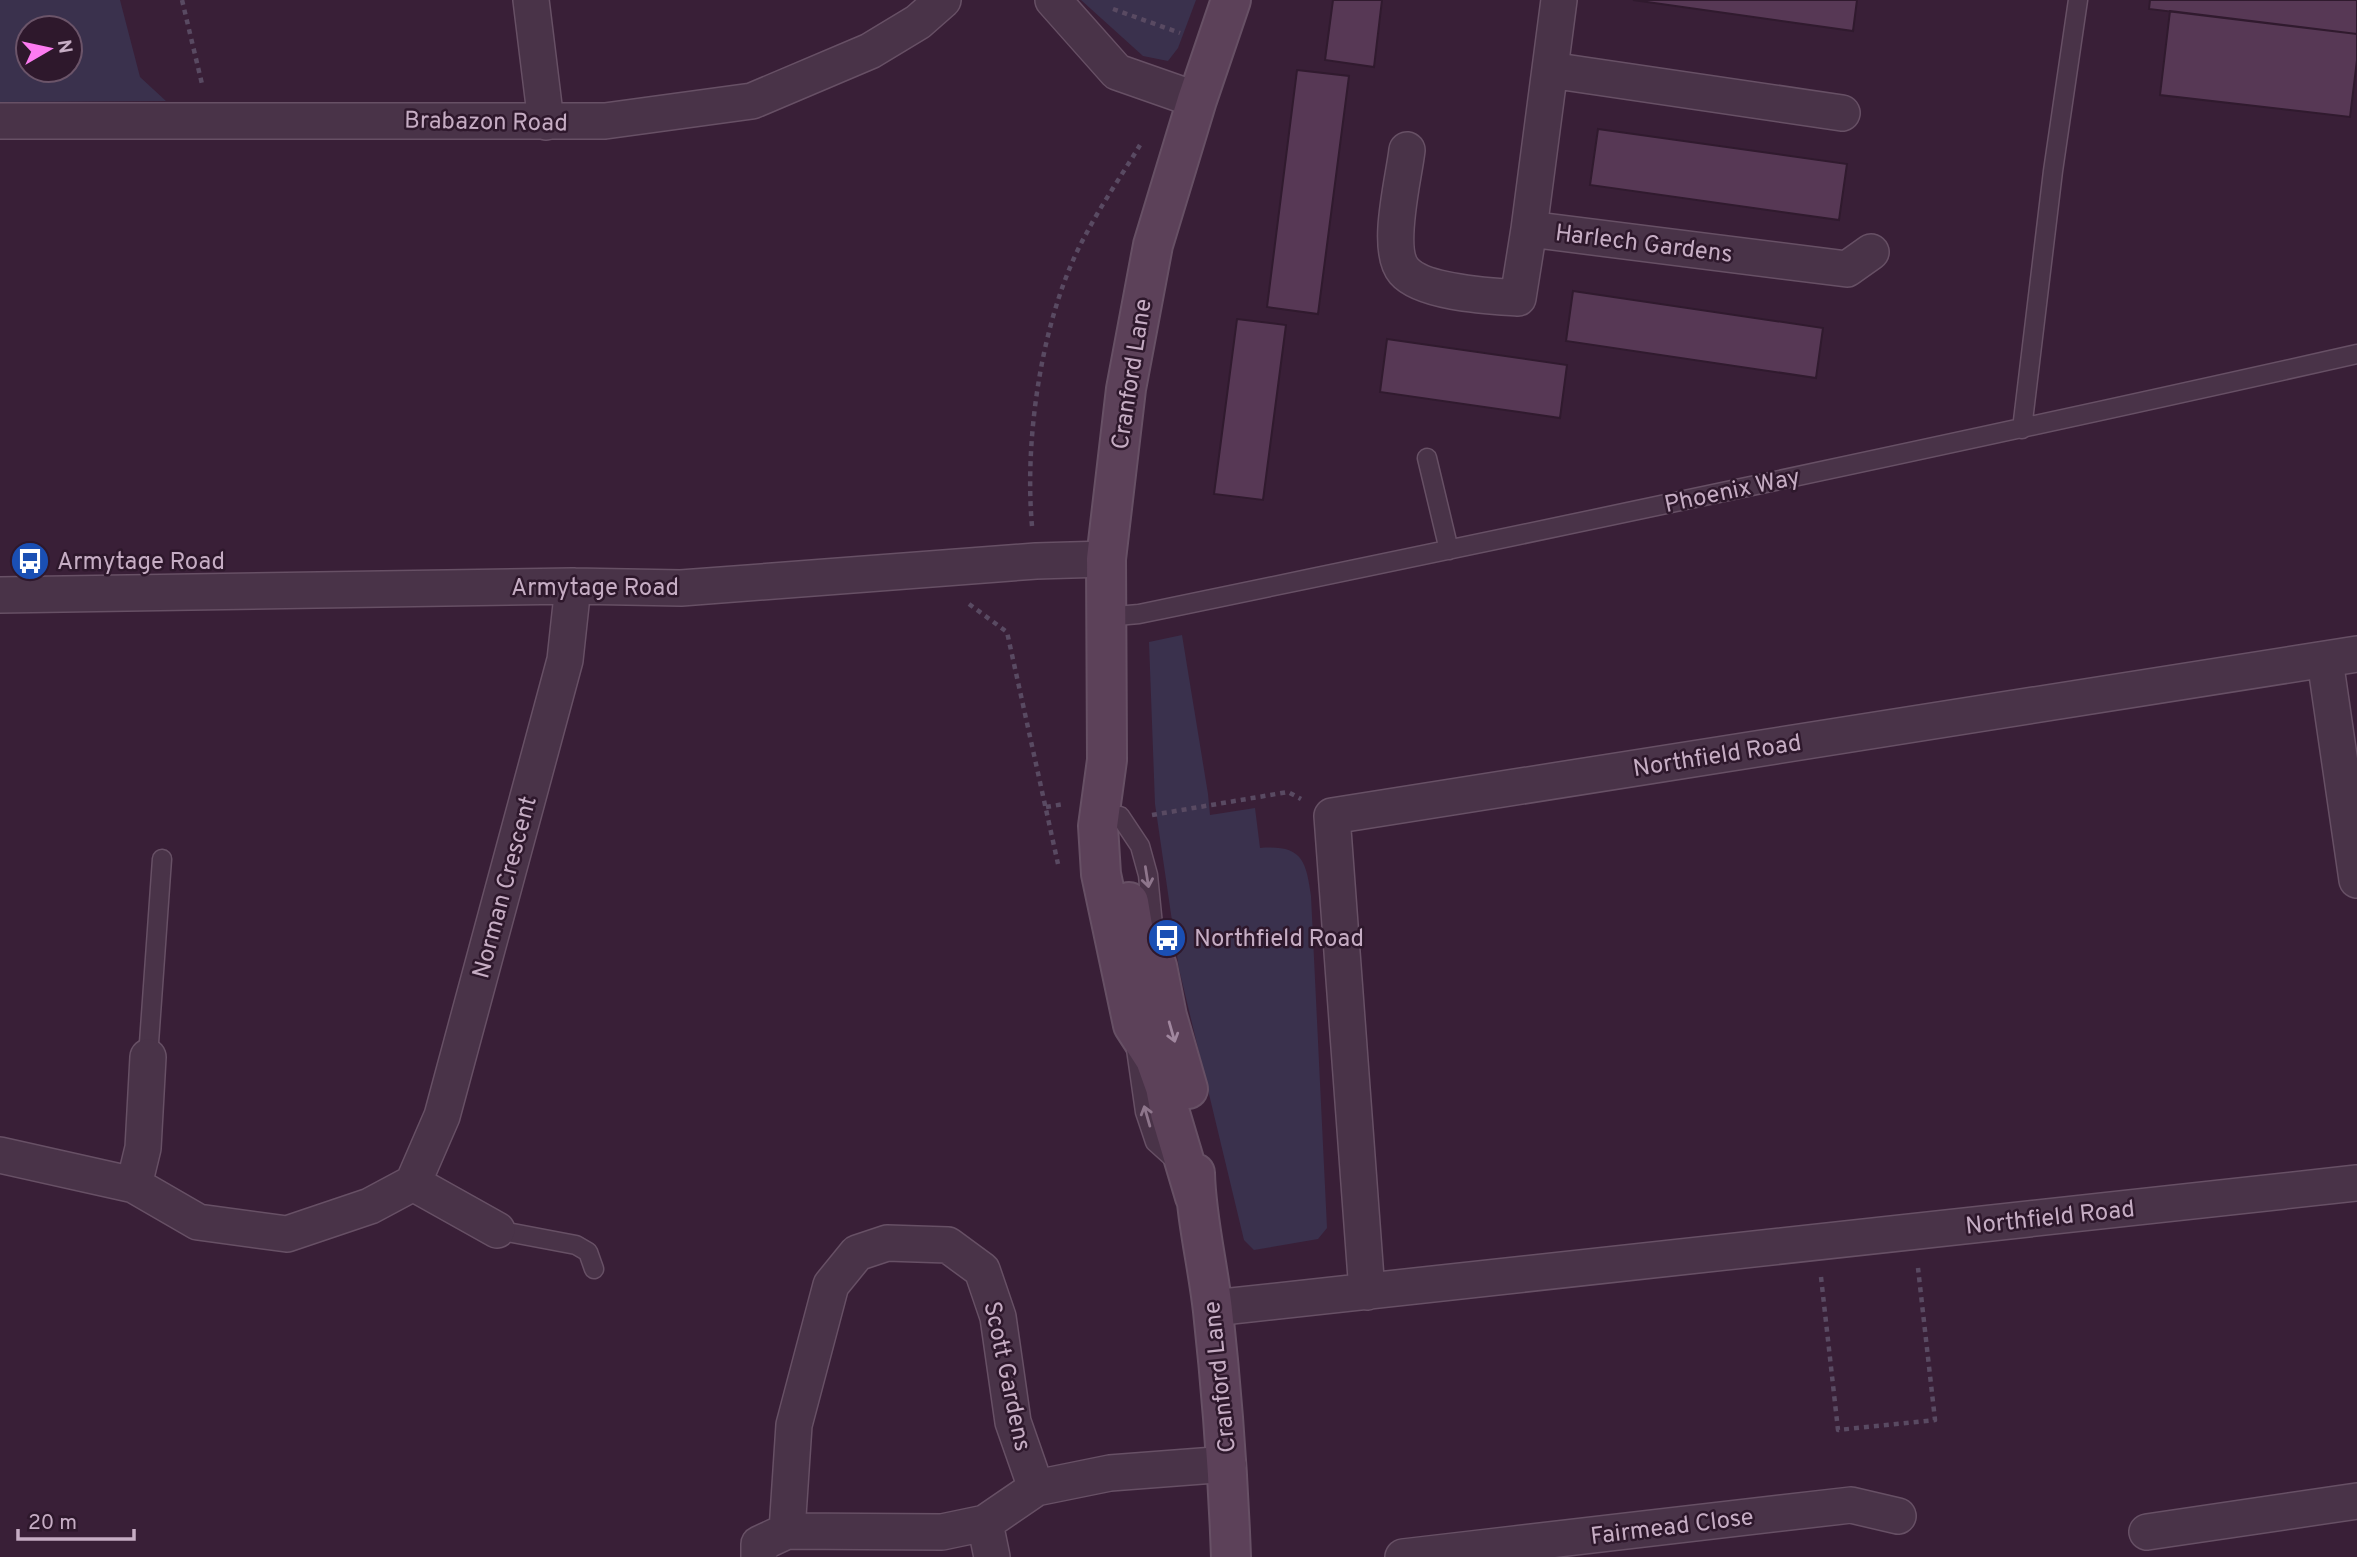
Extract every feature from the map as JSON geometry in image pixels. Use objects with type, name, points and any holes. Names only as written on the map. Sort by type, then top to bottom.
[{"type":"street","points":[[531,0],[546,122]]},
{"type":"street","name":"Brabazon Road","points":[[0,121],[605,121],[752,101],[870,51],[918,22],[943,0]]},
{"type":"street","points":[[1053,0],[1117,72],[1197,100]]},
{"type":"street","name":"Cranford Lane","points":[[1231,0],[1153,245],[1125,398],[1106,559],[1107,760],[1098,826],[1101,874],[1133,1025],[1155,1059],[1191,1183],[1213,1308],[1228,1464],[1231,1557]]},
{"type":"street","name":"Harlech Gardens","points":[[1559,0],[1529,229],[1847,269],[1871,252]]},
{"type":"street","points":[[1550,70],[1842,113]]},
{"type":"street","points":[[1407,150],[1396,231],[1396,253],[1405,272],[1430,286],[1479,295],[1518,298],[1529,229]]},
{"type":"street","name":"Armytage Road","points":[[0,595],[573,586],[681,588],[1035,561],[1106,559]]},
{"type":"street","name":"Norman Crescent","points":[[413,1182],[442,1116],[565,660],[573,586]]},
{"type":"street","name":"Northfield Road","points":[[1332,816],[2341,657],[2357,880]]},
{"type":"street","name":"Cranford Lane","points":[[1107,760],[1120,816],[1123,873],[1135,937],[1157,966],[1167,1016],[1186,1079],[1194,1118],[1191,1183]]},
{"type":"street","points":[[1332,816],[1367,1292]]},
{"type":"street","points":[[134,1185],[143,1148],[148,1058]]},
{"type":"street","points":[[0,1155],[134,1185],[198,1222],[287,1234],[370,1206],[413,1182],[497,1230]]},
{"type":"street","name":"Northfield Road","points":[[1213,1308],[2357,1183]]},
{"type":"street","name":"Scott Gardens","points":[[787,1531],[794,1425],[831,1285],[857,1253],[887,1243],[948,1245],[982,1270],[998,1317],[1013,1422],[1035,1488]]},
{"type":"street","points":[[759,1557],[759,1544],[787,1531],[943,1532],[985,1523],[1035,1488],[1110,1473],[1228,1464]]},
{"type":"street","points":[[2147,1532],[2357,1501]]},
{"type":"street","name":"Fairmead Close","points":[[1403,1557],[1851,1505],[1898,1516]]},
{"type":"street","points":[[985,1523],[992,1557]]},
{"type":"lane","points":[[2022,429],[2053,171],[2078,0]]},
{"type":"lane","name":"Phoenix Way","points":[[1105,617],[1139,614],[1449,550],[2022,429],[2357,354]]},
{"type":"lane","points":[[1427,458],[1449,550]]},
{"type":"lane","points":[[148,1058],[162,859]]},
{"type":"lane","points":[[497,1230],[576,1245],[588,1252],[594,1269]]},
{"type":"path","points":[[182,0],[210,120]]},
{"type":"path","points":[[1107,6],[1174,33],[1219,38]]},
{"type":"path","points":[[1035,561],[1029,493],[1037,387],[1046,344],[1062,291],[1084,237],[1141,144]]},
{"type":"path","points":[[945,568],[967,602],[1007,632],[1060,873]]},
{"type":"path","points":[[1120,816],[1163,814],[1288,792],[1332,816]]},
{"type":"path","points":[[1817,1243],[1838,1430],[1921,1422],[1935,1420],[1914,1233]]},
{"type":"shaded area","points":[[0,0],[120,0],[140,77],[166,101],[0,102]]},
{"type":"shaded area","points":[[1081,0],[1196,0],[1178,48],[1168,61],[1143,56]]},
{"type":"shaded area","points":[[1182,635],[1210,815],[1255,808],[1260,848],[1285,849],[1299,857],[1307,872],[1311,896],[1327,1228],[1318,1239],[1254,1250],[1244,1240],[1179,969],[1155,804],[1149,642]]},
{"type":"building","points":[[1333,0],[1382,0],[1374,67],[1325,60]]},
{"type":"building","points":[[1633,0],[1857,0],[1853,31]]},
{"type":"building","points":[[2150,0],[2357,0],[2357,34],[2149,9]]},
{"type":"building","points":[[2170,11],[2357,34],[2357,60],[2350,117],[2160,95]]},
{"type":"building","points":[[1297,70],[1349,76],[1318,314],[1267,307]]},
{"type":"building","points":[[1598,129],[1847,164],[1839,220],[1590,185]]},
{"type":"building","points":[[1573,291],[1823,328],[1816,378],[1566,341]]},
{"type":"building","points":[[1237,319],[1286,325],[1263,500],[1214,494]]},
{"type":"building","points":[[1387,339],[1567,365],[1560,418],[1380,392]]},
{"type":"place","name":"Armytage Road","points":[[30,561]]},
{"type":"place","name":"Northfield Road","points":[[1167,938]]}]
